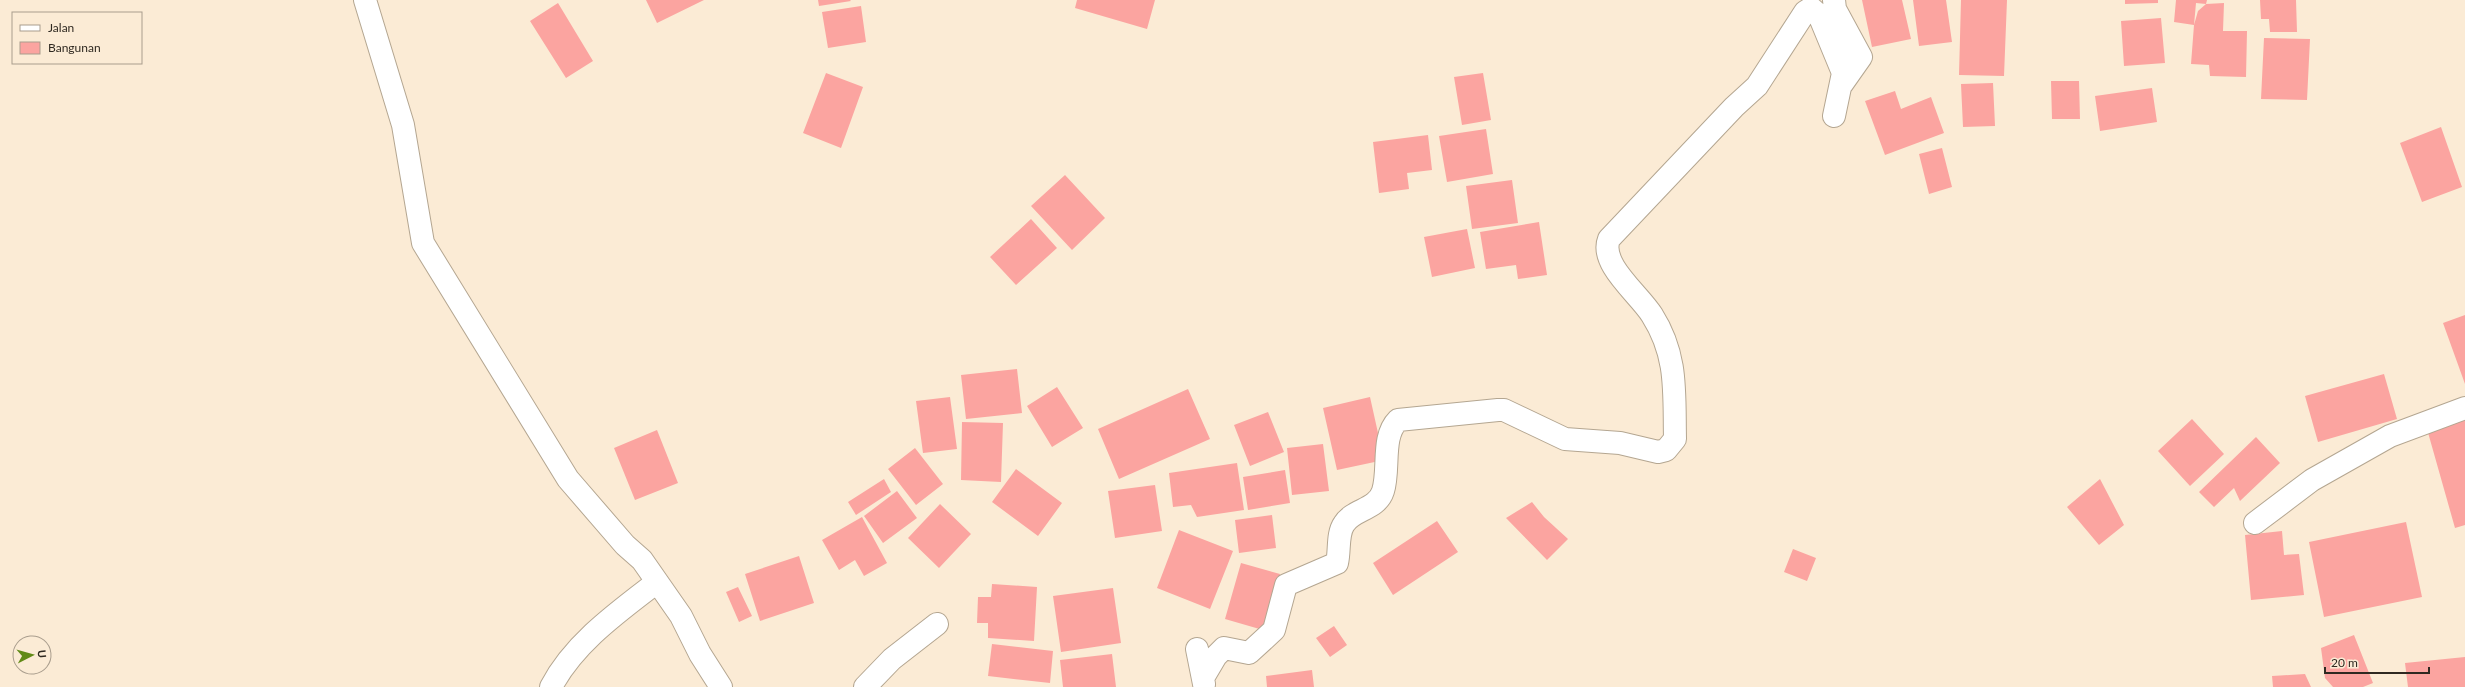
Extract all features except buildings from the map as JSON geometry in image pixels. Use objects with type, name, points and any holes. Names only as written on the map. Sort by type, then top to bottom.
[{"type":"street","points":[[365,0],[403,125],[423,243],[568,479],[625,545],[642,560],[681,616],[700,654],[721,687]]},
{"type":"street","points":[[1834,0],[1836,10],[1861,57],[1842,84]]},
{"type":"street","points":[[1204,683],[1216,656],[1224,648],[1249,653],[1274,630],[1286,585],[1337,563],[1340,535],[1345,522],[1373,505],[1382,493],[1391,430],[1398,420],[1504,410],[1565,439],[1620,443],[1658,452],[1670,446],[1675,439],[1674,373],[1671,358],[1652,315],[1608,258],[1606,246],[1609,239],[1734,106],[1757,86],[1808,9],[1816,10],[1819,15],[1843,73],[1842,84],[1834,116]]},
{"type":"street","points":[[2255,523],[2312,480],[2390,436],[2465,408]]},
{"type":"street","points":[[551,687],[559,671],[603,624],[657,582]]},
{"type":"street","points":[[865,687],[892,659],[937,624]]},
{"type":"street","points":[[1197,650],[1204,683]]}]
